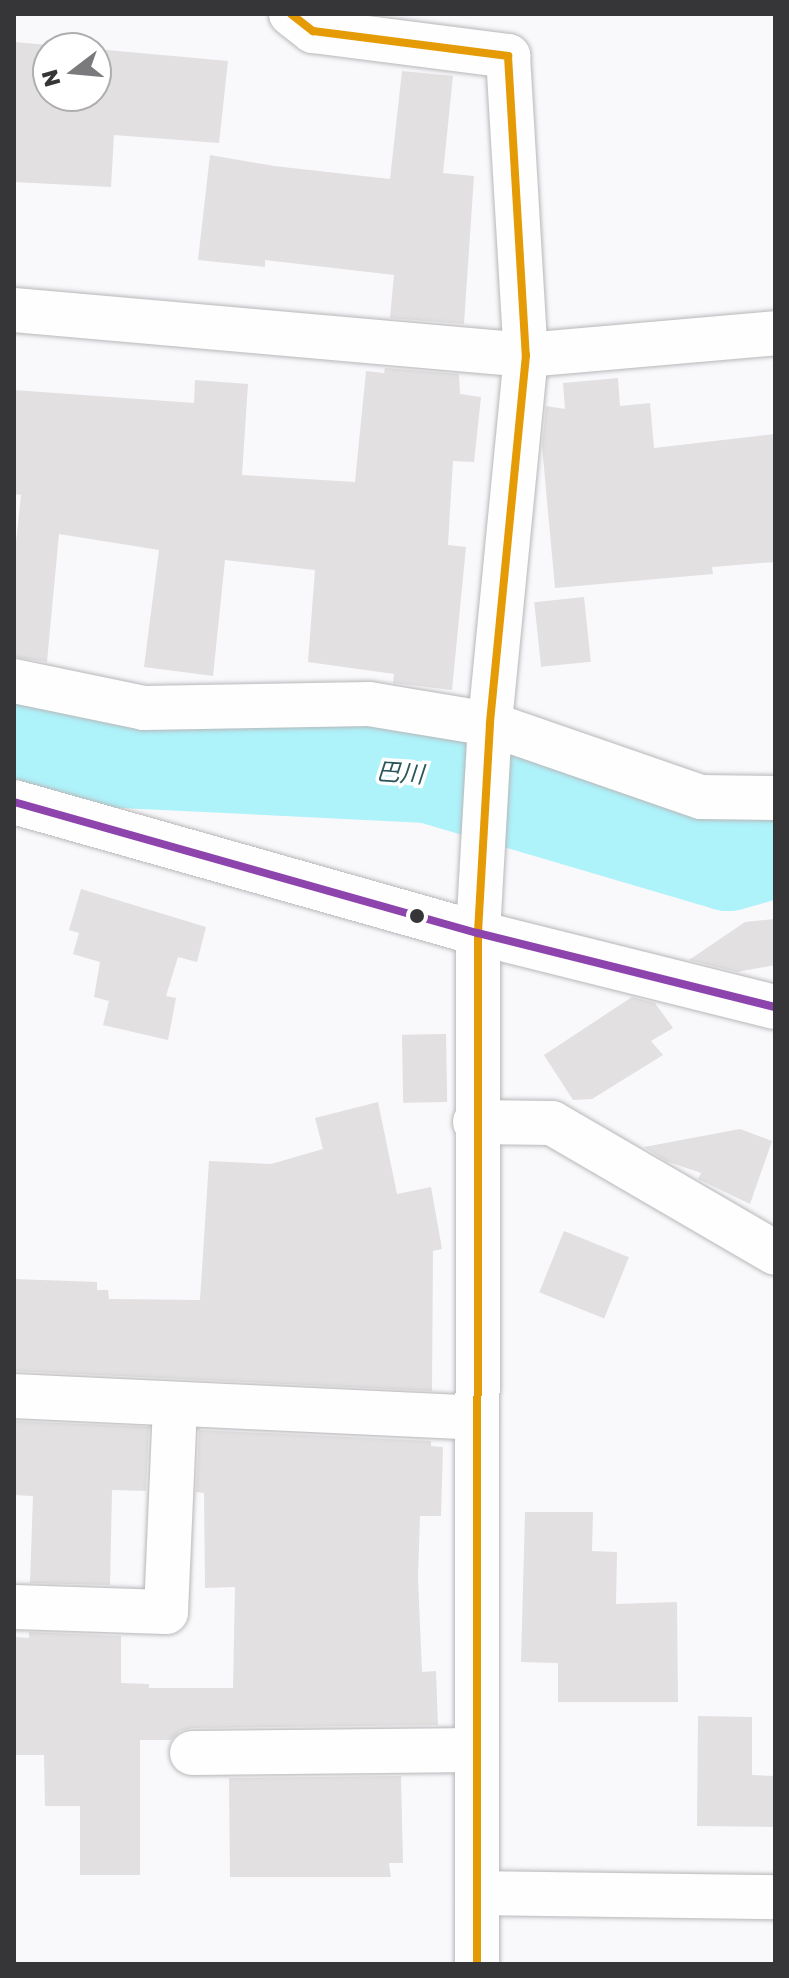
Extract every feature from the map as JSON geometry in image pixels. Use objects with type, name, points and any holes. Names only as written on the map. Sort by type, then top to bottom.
[{"type":"street","points":[[291,14],[313,31],[508,56],[526,355],[490,724],[481,836],[478,933],[475,1122],[477,1964]]},
{"type":"street","points":[[14,310],[526,355],[775,333]]},
{"type":"street","points":[[14,681],[144,708],[369,704],[490,724],[701,797],[775,798]]},
{"type":"street","points":[[14,802],[478,933],[775,1007]]},
{"type":"street","points":[[475,1122],[552,1123],[775,1253]]},
{"type":"street","points":[[14,1396],[476,1418]]},
{"type":"street","points":[[14,1607],[166,1612],[175,1404]]},
{"type":"street","points":[[192,1753],[477,1750]]},
{"type":"street","points":[[477,1893],[775,1897]]},
{"type":"building","points":[[14,42],[32,44],[32,112],[112,112],[112,50],[228,61],[219,143],[114,135],[111,187],[14,182]]},
{"type":"building","points":[[402,71],[453,76],[443,173],[474,176],[464,324],[390,318],[394,275],[265,260],[265,267],[198,260],[210,155],[274,166],[390,179]]},
{"type":"building","points":[[385,368],[459,374],[460,394],[481,397],[474,462],[453,461],[448,545],[466,547],[452,690],[393,683],[394,674],[308,662],[315,570],[225,560],[213,676],[144,667],[159,550],[59,534],[47,662],[14,657],[14,561],[21,495],[14,494],[14,390],[194,403],[195,380],[248,384],[242,475],[355,482],[366,371],[384,373]]},
{"type":"building","points":[[618,378],[620,406],[650,403],[654,448],[775,434],[775,562],[712,567],[713,574],[555,588],[542,446],[546,406],[565,409],[563,383]]},
{"type":"building","points":[[584,597],[591,662],[541,667],[534,602]]},
{"type":"building","points":[[81,889],[206,927],[197,962],[178,957],[166,996],[176,998],[168,1040],[103,1025],[109,1001],[94,997],[100,962],[73,954],[79,933],[69,930]]},
{"type":"building","points":[[775,919],[775,965],[737,972],[689,960],[745,922]]},
{"type":"building","points":[[632,997],[655,1003],[673,1028],[651,1041],[663,1055],[592,1099],[573,1100],[544,1055]]},
{"type":"building","points":[[446,1034],[447,1102],[403,1103],[402,1035]]},
{"type":"building","points":[[378,1102],[397,1194],[431,1187],[442,1249],[433,1251],[432,1391],[14,1371],[14,1279],[97,1282],[97,1290],[108,1290],[109,1299],[200,1300],[209,1161],[271,1164],[323,1149],[315,1118]]},
{"type":"building","points":[[740,1129],[772,1141],[750,1204],[698,1179],[701,1173],[666,1161],[644,1147]]},
{"type":"building","points":[[564,1231],[629,1257],[604,1318],[539,1292]]},
{"type":"building","points":[[14,1421],[149,1427],[146,1491],[112,1490],[110,1585],[30,1583],[33,1496],[14,1495]]},
{"type":"building","points":[[199,1430],[431,1441],[431,1446],[443,1447],[441,1516],[420,1516],[418,1578],[422,1672],[436,1671],[438,1725],[192,1728],[180,1731],[171,1740],[140,1740],[140,1875],[80,1875],[80,1806],[45,1806],[44,1755],[14,1755],[14,1637],[29,1638],[29,1632],[121,1636],[121,1683],[149,1684],[149,1688],[233,1688],[235,1587],[205,1588],[204,1493],[196,1492]]},
{"type":"building","points":[[525,1512],[593,1512],[592,1551],[617,1552],[616,1604],[677,1602],[678,1702],[558,1702],[558,1663],[521,1662]]},
{"type":"building","points":[[698,1716],[752,1717],[752,1775],[775,1776],[774,1827],[697,1826]]},
{"type":"building","points":[[401,1776],[403,1863],[389,1863],[391,1877],[230,1877],[229,1778]]},
{"type":"waterway","name":"巴川","points":[[14,731],[102,757],[429,773],[728,861],[775,848]]},
{"type":"transit line","points":[[291,14],[313,31],[508,56],[526,355],[490,724],[478,933],[477,1964]]},
{"type":"transit line","points":[[14,802],[478,933],[775,1007]]}]
